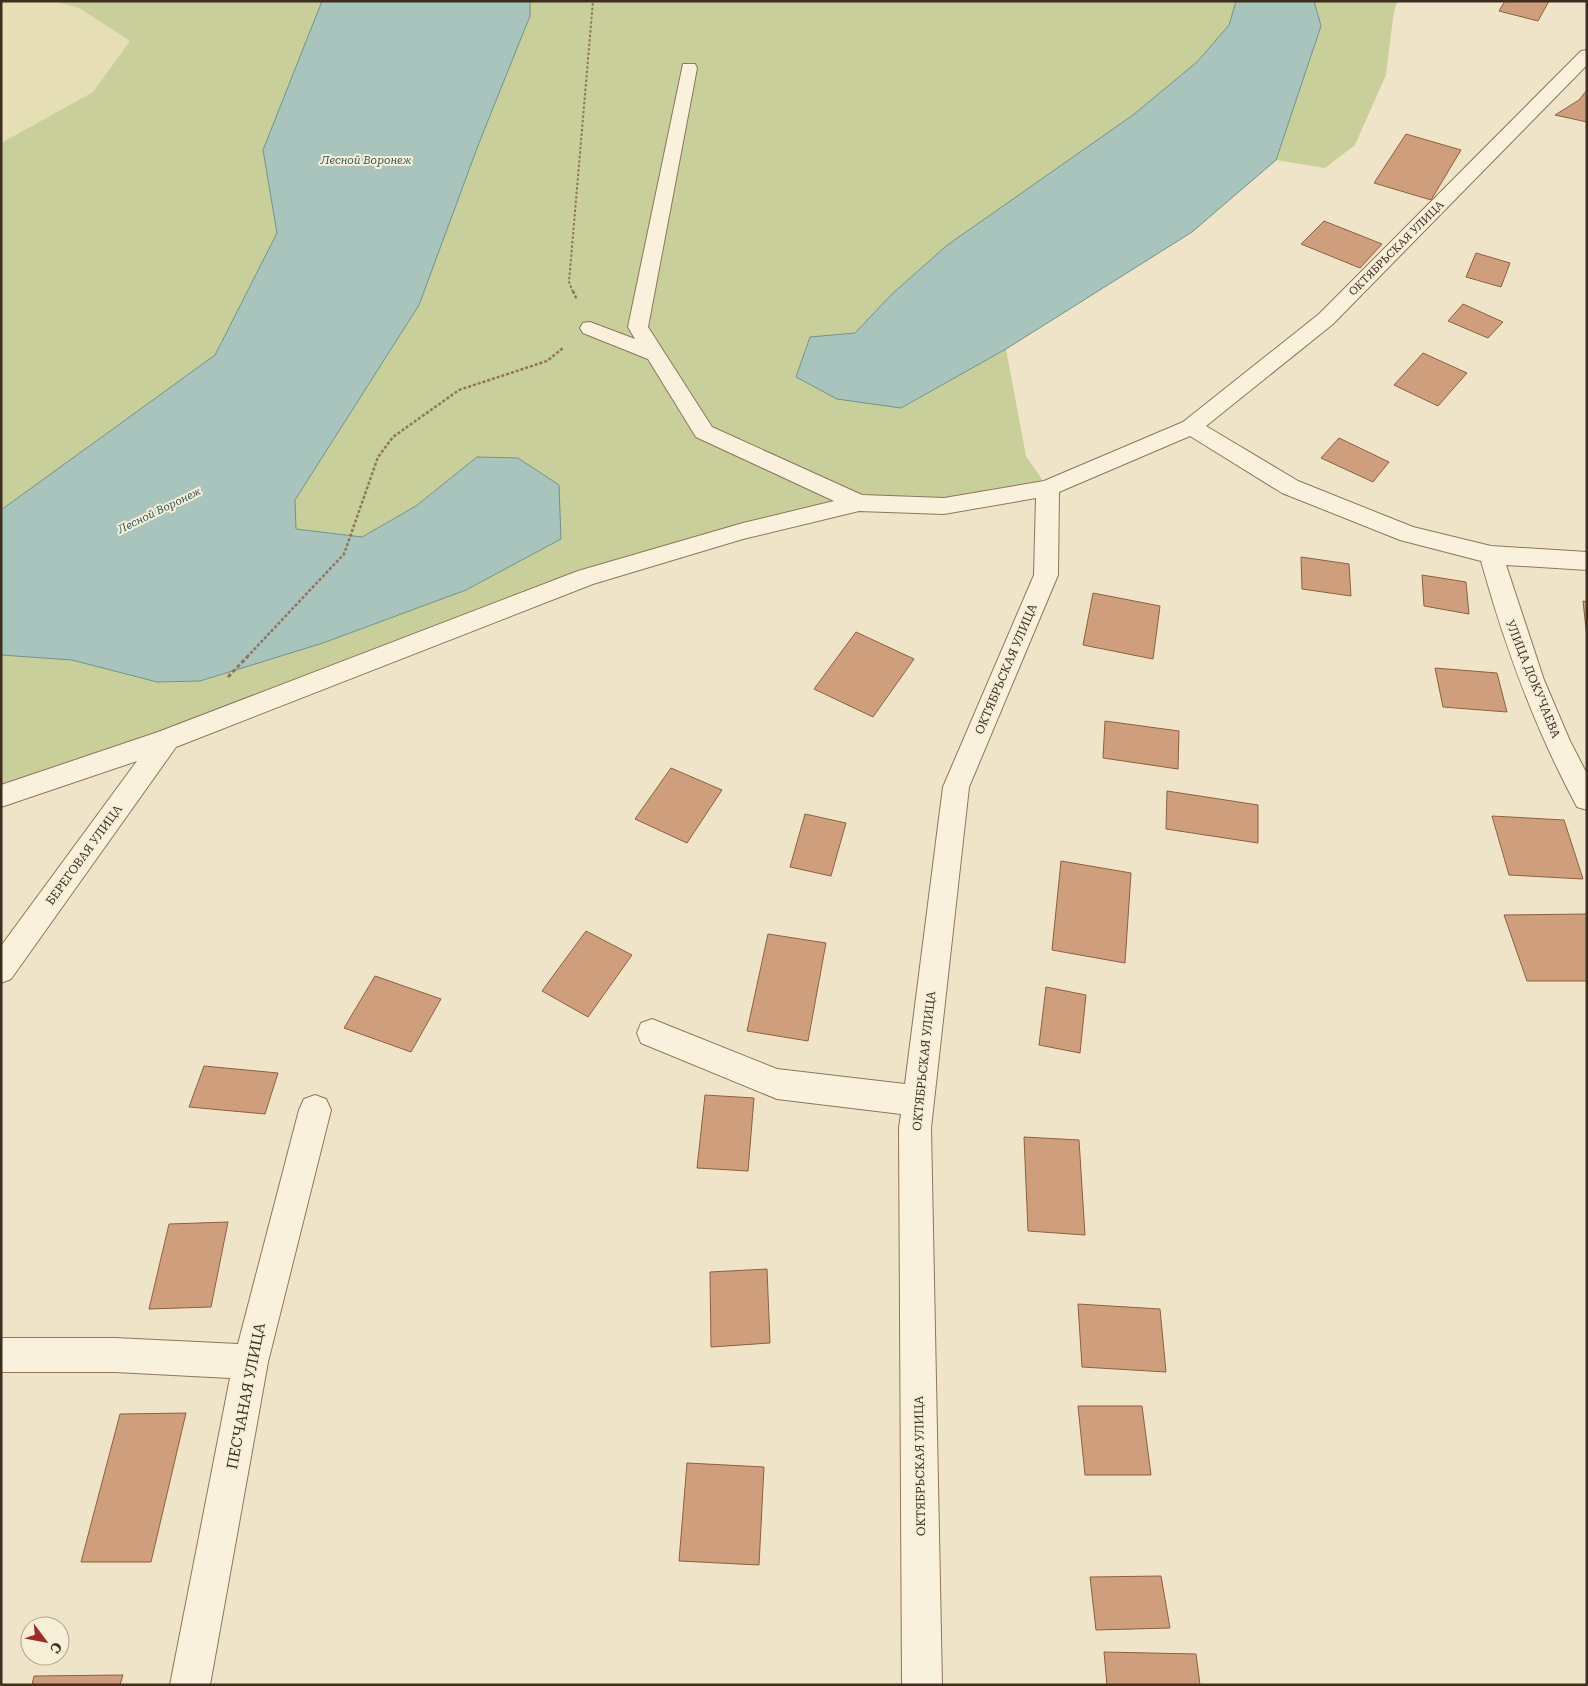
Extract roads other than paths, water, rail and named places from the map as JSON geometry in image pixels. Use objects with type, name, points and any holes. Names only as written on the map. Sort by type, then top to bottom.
[{"type":"street","name":"ОКТЯБРЬСКАЯ УЛИЦА","points":[[859,503],[944,506],[1048,488],[1191,427],[1326,319],[1587,55]]},
{"type":"street","points":[[689,68],[638,327],[704,432],[859,503]]},
{"type":"street","points":[[590,328],[656,355]]},
{"type":"street","points":[[1191,427],[1290,487],[1408,534],[1491,555],[1587,561]]},
{"type":"street","name":"ОКТЯБРЬСКАЯ УЛИЦА","points":[[922,1685],[915,1128],[956,787],[1046,575],[1048,488]]},
{"type":"street","points":[[1,796],[167,740],[586,577],[743,531],[859,503]]},
{"type":"street","name":"УЛИЦА ДОКУЧАЕВА","points":[[1491,555],[1511,628],[1568,767],[1587,800]]},
{"type":"street","name":"БЕРЕГОВАЯ УЛИЦА","points":[[1,970],[167,740]]},
{"type":"street","points":[[652,1033],[778,1084],[918,1101]]},
{"type":"street","name":"ПЕСЧАНАЯ УЛИЦА","points":[[190,1685],[251,1362],[315,1110]]},
{"type":"street","points":[[1,1356],[115,1355],[251,1362]]},
{"type":"water","name":"Лесной Воронеж","points":[[322,1],[530,1],[530,16],[479,143],[419,305],[295,500],[296,529],[362,537],[416,506],[477,457],[518,458],[559,485],[561,539],[466,590],[323,643],[200,681],[157,682],[72,660],[1,655],[1,510],[215,355],[277,233],[263,150]]},
{"type":"water","points":[[1236,1],[1314,1],[1321,26],[1276,160],[1192,232],[1006,349],[901,408],[837,399],[796,377],[810,337],[855,333],[891,295],[946,246],[1133,115],[1197,62],[1229,25]]}]
